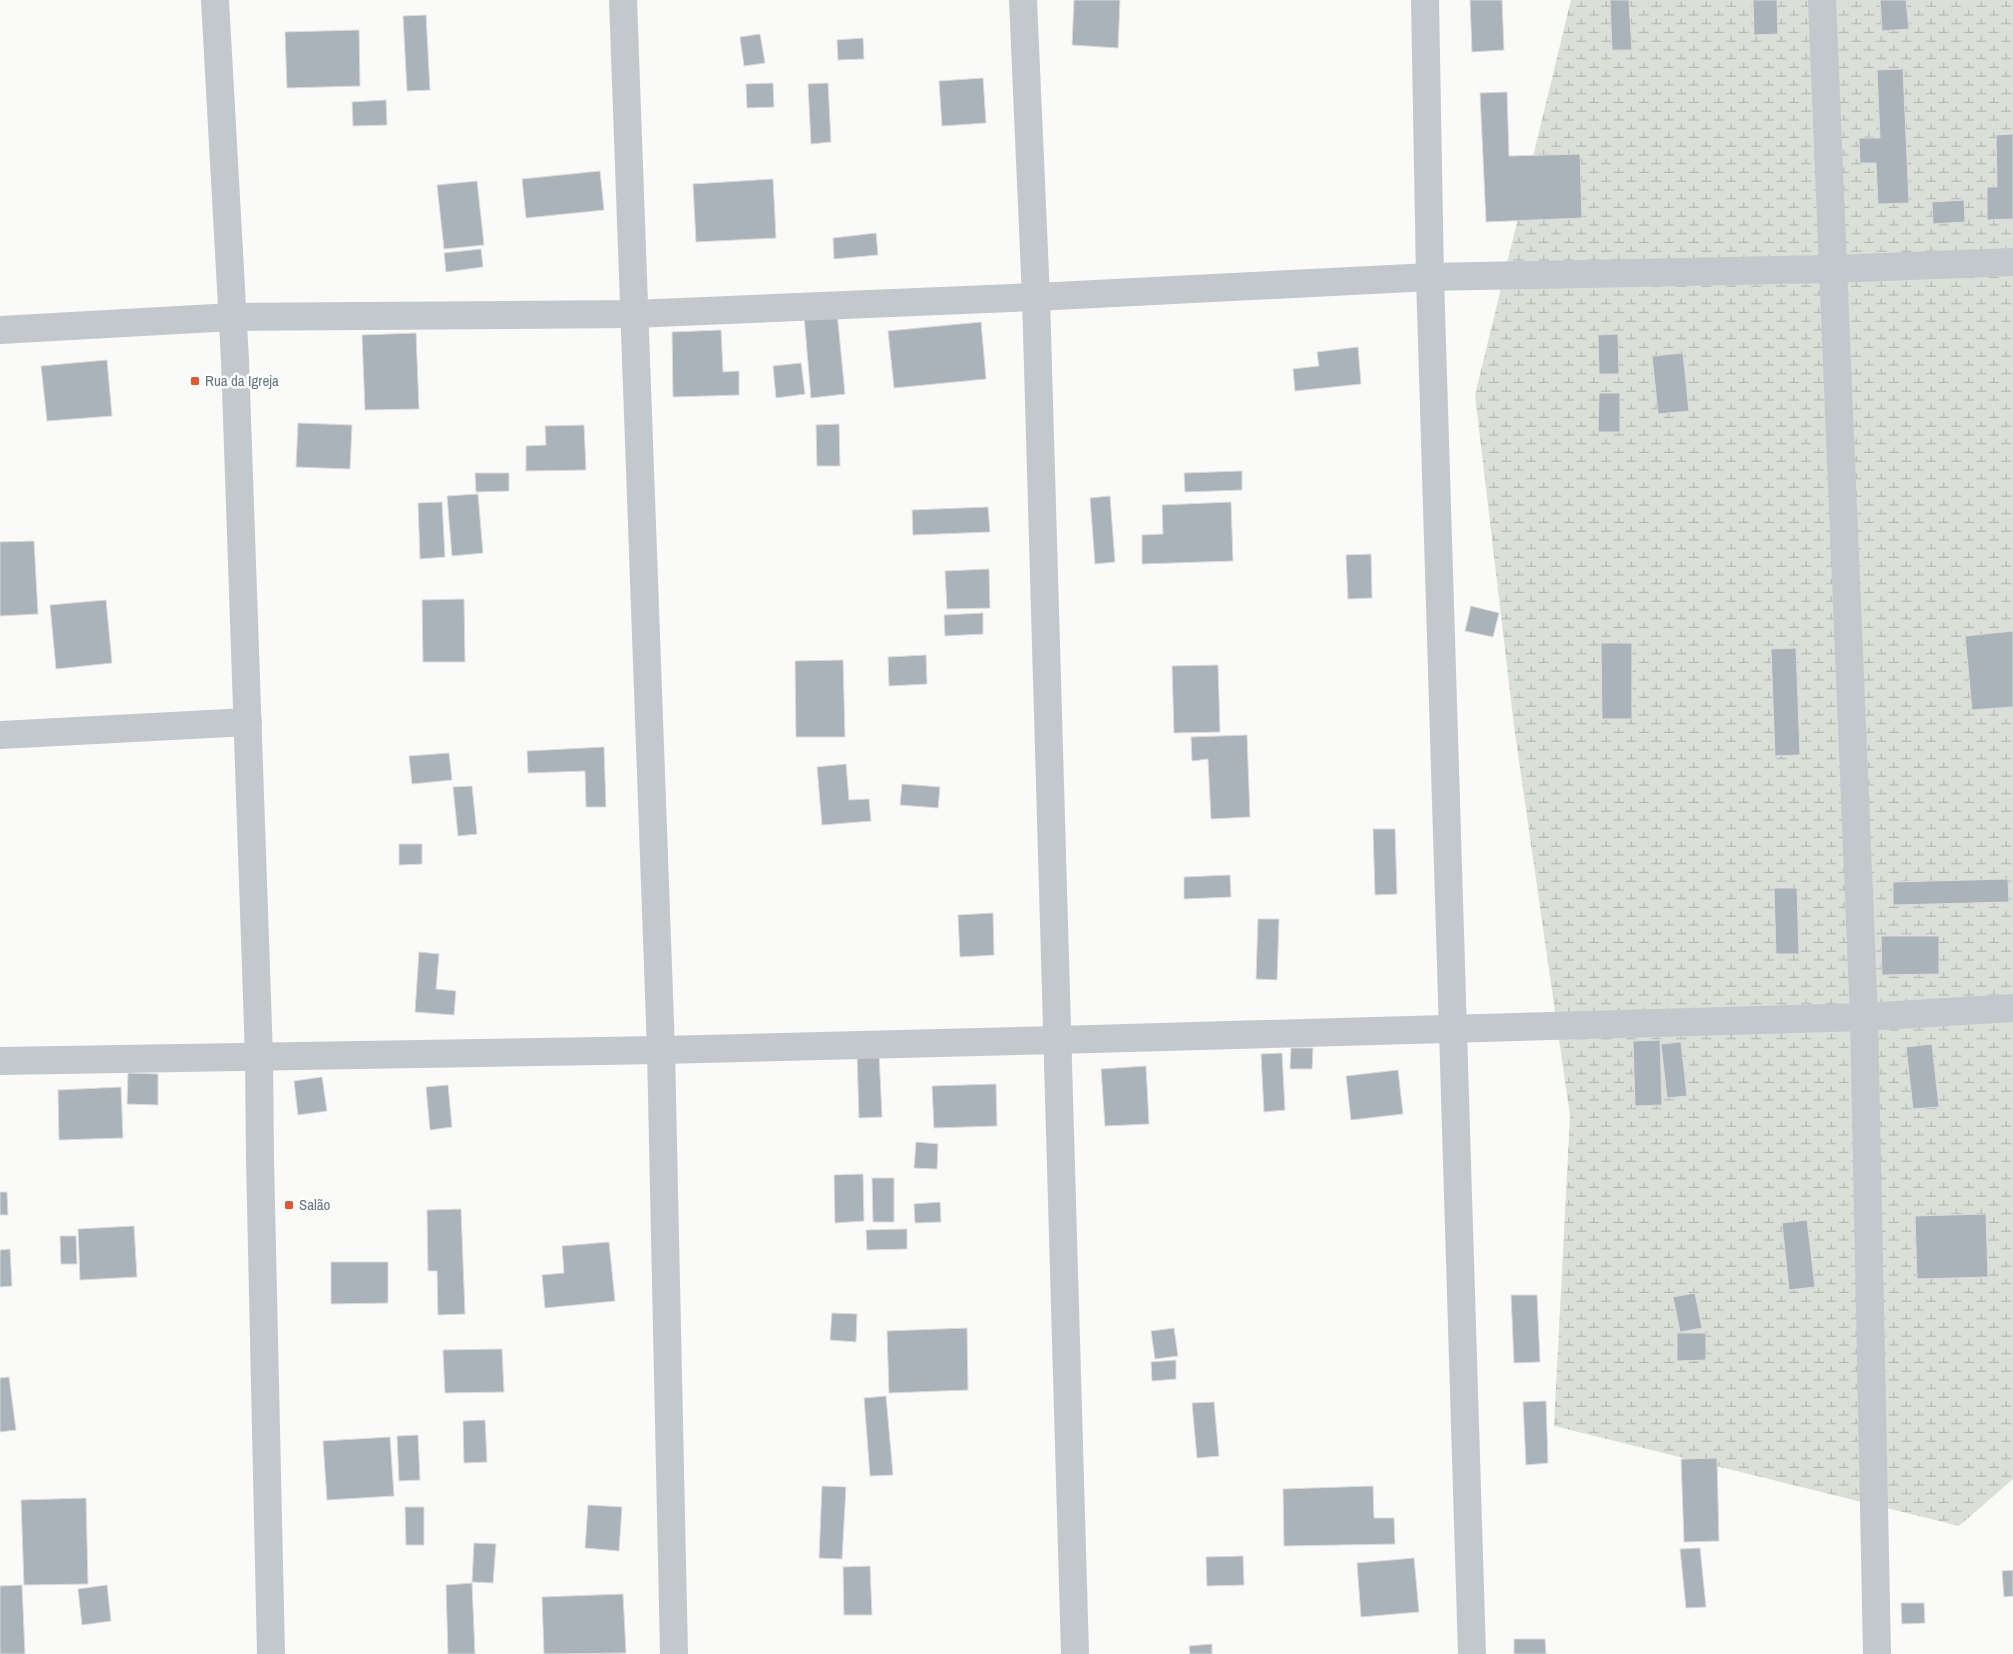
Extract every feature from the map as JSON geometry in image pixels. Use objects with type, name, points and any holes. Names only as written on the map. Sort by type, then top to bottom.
[{"type":"street","points":[[215,0],[232,317],[248,722],[259,1056],[271,1654]]},
{"type":"street","points":[[623,0],[661,1050],[674,1654]]},
{"type":"street","points":[[1023,0],[1036,297],[1075,1654]]},
{"type":"street","points":[[1425,0],[1430,277],[1472,1654]]},
{"type":"street","points":[[1822,0],[1864,1017],[1877,1654]]},
{"type":"street","points":[[0,330],[232,317],[634,314],[1036,297],[1430,277],[1832,269],[2013,262]]},
{"type":"street","points":[[0,735],[248,722]]},
{"type":"street","points":[[0,1061],[661,1050],[1057,1040],[1864,1017],[2013,1008]]},
{"type":"green space","points":[[1571,0],[2013,0],[2013,1479],[1959,1526],[1554,1426],[1570,1116],[1514,726],[1475,395]]},
{"type":"building","points":[[1074,0],[1120,0],[1118,48],[1072,45]]},
{"type":"building","points":[[1470,0],[1502,0],[1504,50],[1472,52]]},
{"type":"building","points":[[1610,0],[1629,0],[1632,50],[1612,50]]},
{"type":"building","points":[[1753,0],[1777,0],[1778,34],[1754,35]]},
{"type":"building","points":[[1880,0],[1906,0],[1909,29],[1882,31]]},
{"type":"building","points":[[426,15],[430,90],[407,91],[403,16]]},
{"type":"building","points":[[359,30],[360,86],[287,88],[285,32]]},
{"type":"building","points":[[760,34],[765,63],[744,66],[740,37]]},
{"type":"building","points":[[863,38],[864,59],[838,60],[837,40]]},
{"type":"building","points":[[1903,69],[1909,203],[1878,204],[1876,163],[1860,163],[1859,138],[1880,138],[1877,70]]},
{"type":"building","points":[[983,78],[986,123],[942,126],[939,81]]},
{"type":"building","points":[[773,83],[774,107],[747,108],[746,84]]},
{"type":"building","points":[[828,83],[831,142],[811,144],[808,84]]},
{"type":"building","points":[[1507,92],[1509,156],[1580,154],[1582,218],[1486,222],[1480,93]]},
{"type":"building","points":[[386,100],[387,125],[353,126],[352,102]]},
{"type":"building","points":[[2013,134],[2013,219],[1987,220],[1987,187],[1997,187],[1996,135]]},
{"type":"building","points":[[600,171],[604,210],[526,218],[522,179]]},
{"type":"building","points":[[773,179],[776,238],[696,242],[693,184]]},
{"type":"building","points":[[477,181],[484,245],[444,249],[437,185]]},
{"type":"building","points":[[1964,200],[1965,222],[1933,224],[1932,202]]},
{"type":"building","points":[[876,233],[878,255],[834,259],[833,238]]},
{"type":"building","points":[[481,249],[483,267],[446,272],[444,253]]},
{"type":"building","points":[[837,312],[845,394],[811,398],[804,315]]},
{"type":"building","points":[[981,322],[986,379],[894,388],[888,331]]},
{"type":"building","points":[[721,330],[723,372],[739,371],[739,395],[673,397],[672,332]]},
{"type":"building","points":[[416,333],[419,409],[365,410],[362,335]]},
{"type":"building","points":[[1618,334],[1619,374],[1599,374],[1598,335]]},
{"type":"building","points":[[1358,347],[1361,384],[1295,391],[1293,369],[1319,366],[1317,352]]},
{"type":"building","points":[[1683,353],[1689,411],[1658,414],[1652,356]]},
{"type":"building","points":[[107,360],[112,416],[47,421],[41,366]]},
{"type":"building","points":[[801,363],[805,394],[776,398],[773,366]]},
{"type":"building","points":[[1599,393],[1620,393],[1620,432],[1598,432]]},
{"type":"building","points":[[298,423],[352,425],[350,469],[296,467]]},
{"type":"building","points":[[839,424],[840,466],[817,466],[816,425]]},
{"type":"building","points":[[584,425],[586,470],[526,471],[526,446],[546,445],[545,426]]},
{"type":"building","points":[[1242,471],[1242,490],[1185,492],[1184,473]]},
{"type":"building","points":[[475,473],[509,473],[509,491],[476,492]]},
{"type":"building","points":[[478,494],[483,553],[452,556],[447,496]]},
{"type":"building","points":[[1110,496],[1115,562],[1095,564],[1090,498]]},
{"type":"building","points":[[442,502],[445,557],[420,559],[418,503]]},
{"type":"building","points":[[1231,502],[1233,561],[1142,564],[1142,535],[1163,534],[1162,505]]},
{"type":"building","points":[[988,507],[990,532],[913,535],[912,510]]},
{"type":"building","points":[[34,541],[38,614],[0,616],[0,542]]},
{"type":"building","points":[[1371,554],[1372,598],[1348,599],[1346,555]]},
{"type":"building","points":[[989,569],[990,608],[947,609],[945,571]]},
{"type":"building","points":[[464,599],[465,662],[423,662],[422,600]]},
{"type":"building","points":[[106,600],[112,663],[56,669],[50,605]]},
{"type":"building","points":[[1471,606],[1499,613],[1493,637],[1465,631]]},
{"type":"building","points":[[983,613],[983,634],[945,636],[944,615]]},
{"type":"building","points":[[2013,631],[2013,707],[1972,710],[1965,636]]},
{"type":"building","points":[[1601,643],[1632,643],[1632,719],[1602,719]]},
{"type":"building","points":[[1796,648],[1800,755],[1775,756],[1771,649]]},
{"type":"building","points":[[926,655],[927,684],[889,686],[888,657]]},
{"type":"building","points":[[843,660],[845,737],[796,737],[795,661]]},
{"type":"building","points":[[1218,665],[1220,732],[1174,733],[1172,666]]},
{"type":"building","points":[[1247,735],[1250,817],[1211,819],[1208,759],[1192,761],[1191,737]]},
{"type":"building","points":[[604,747],[606,807],[586,807],[585,771],[528,773],[527,751]]},
{"type":"building","points":[[449,753],[452,780],[412,784],[409,756]]},
{"type":"building","points":[[846,764],[849,800],[869,799],[871,821],[822,825],[817,767]]},
{"type":"building","points":[[902,784],[940,787],[938,808],[900,805]]},
{"type":"building","points":[[472,786],[477,834],[458,836],[453,787]]},
{"type":"building","points":[[1373,829],[1395,829],[1397,894],[1375,895]]},
{"type":"building","points":[[399,844],[422,844],[422,864],[399,865]]},
{"type":"building","points":[[1230,875],[1231,897],[1184,899],[1184,877]]},
{"type":"building","points":[[2008,879],[2009,902],[1893,905],[1893,882]]},
{"type":"building","points":[[1774,888],[1797,888],[1799,954],[1776,954]]},
{"type":"building","points":[[993,913],[994,955],[960,957],[958,915]]},
{"type":"building","points":[[1258,919],[1279,919],[1277,980],[1256,979]]},
{"type":"building","points":[[1881,936],[1939,936],[1939,974],[1882,975]]},
{"type":"building","points":[[419,952],[439,954],[436,989],[456,991],[454,1015],[415,1012]]},
{"type":"building","points":[[1660,1040],[1662,1105],[1635,1106],[1633,1041]]},
{"type":"building","points":[[1681,1042],[1687,1096],[1667,1098],[1661,1044]]},
{"type":"building","points":[[1932,1044],[1939,1107],[1913,1109],[1906,1047]]},
{"type":"building","points":[[1291,1048],[1313,1048],[1312,1069],[1290,1069]]},
{"type":"building","points":[[879,1053],[882,1117],[859,1118],[857,1054]]},
{"type":"building","points":[[1282,1053],[1285,1110],[1264,1112],[1261,1054]]},
{"type":"building","points":[[1146,1066],[1149,1124],[1105,1126],[1101,1069]]},
{"type":"building","points":[[1398,1070],[1403,1114],[1351,1120],[1346,1076]]},
{"type":"building","points":[[128,1073],[158,1074],[158,1105],[127,1104]]},
{"type":"building","points":[[322,1077],[327,1111],[298,1115],[294,1081]]},
{"type":"building","points":[[996,1084],[997,1126],[934,1128],[932,1086]]},
{"type":"building","points":[[448,1085],[452,1127],[430,1130],[426,1087]]},
{"type":"building","points":[[121,1087],[123,1138],[59,1140],[58,1090]]},
{"type":"building","points":[[916,1142],[938,1144],[937,1169],[914,1168]]},
{"type":"building","points":[[863,1174],[864,1221],[835,1223],[834,1175]]},
{"type":"building","points":[[872,1178],[894,1178],[894,1222],[873,1222]]},
{"type":"building","points":[[0,1192],[7,1192],[8,1215],[0,1215]]},
{"type":"building","points":[[940,1202],[941,1222],[915,1223],[914,1204]]},
{"type":"building","points":[[461,1209],[465,1314],[438,1315],[437,1271],[428,1271],[427,1210]]},
{"type":"building","points":[[1986,1214],[1988,1277],[1917,1279],[1915,1216]]},
{"type":"building","points":[[1807,1220],[1815,1287],[1789,1290],[1782,1223]]},
{"type":"building","points":[[134,1226],[137,1277],[80,1280],[78,1229]]},
{"type":"building","points":[[907,1229],[907,1249],[867,1250],[866,1230]]},
{"type":"building","points":[[60,1236],[76,1236],[77,1264],[61,1264]]},
{"type":"building","points":[[609,1242],[615,1301],[545,1308],[542,1275],[564,1273],[562,1246]]},
{"type":"building","points":[[10,1249],[12,1286],[0,1287],[0,1250]]},
{"type":"building","points":[[331,1262],[388,1262],[388,1303],[331,1304]]},
{"type":"building","points":[[1695,1293],[1702,1328],[1680,1332],[1673,1297]]},
{"type":"building","points":[[1511,1295],[1537,1295],[1540,1362],[1514,1363]]},
{"type":"building","points":[[832,1313],[857,1314],[856,1342],[830,1340]]},
{"type":"building","points":[[967,1328],[968,1390],[889,1393],[887,1331]]},
{"type":"building","points":[[1174,1328],[1178,1356],[1155,1359],[1151,1331]]},
{"type":"building","points":[[1677,1333],[1706,1333],[1706,1360],[1677,1361]]},
{"type":"building","points":[[502,1349],[504,1392],[445,1393],[443,1350]]},
{"type":"building","points":[[1176,1360],[1176,1379],[1152,1381],[1151,1362]]},
{"type":"building","points":[[9,1377],[16,1430],[0,1432],[0,1378]]},
{"type":"building","points":[[886,1396],[893,1475],[870,1476],[864,1398]]},
{"type":"building","points":[[1546,1401],[1548,1463],[1526,1465],[1523,1402]]},
{"type":"building","points":[[1214,1402],[1219,1456],[1197,1458],[1192,1403]]},
{"type":"building","points":[[485,1420],[487,1462],[464,1463],[463,1421]]},
{"type":"building","points":[[418,1435],[420,1480],[399,1481],[397,1436]]},
{"type":"building","points":[[390,1437],[394,1496],[327,1500],[323,1441]]},
{"type":"building","points":[[1717,1458],[1719,1541],[1684,1542],[1681,1459]]},
{"type":"building","points":[[822,1486],[846,1487],[842,1559],[819,1558]]},
{"type":"building","points":[[1373,1486],[1374,1518],[1394,1518],[1395,1544],[1284,1546],[1283,1489]]},
{"type":"building","points":[[86,1498],[88,1584],[24,1585],[21,1500]]},
{"type":"building","points":[[588,1505],[622,1507],[619,1551],[585,1548]]},
{"type":"building","points":[[405,1507],[424,1507],[424,1545],[406,1545]]},
{"type":"building","points":[[474,1543],[496,1544],[493,1583],[472,1582]]},
{"type":"building","points":[[1700,1548],[1706,1607],[1686,1608],[1680,1549]]},
{"type":"building","points":[[1243,1556],[1244,1585],[1207,1586],[1206,1557]]},
{"type":"building","points":[[1414,1558],[1419,1612],[1361,1617],[1357,1563]]},
{"type":"building","points":[[870,1566],[872,1615],[844,1615],[843,1567]]},
{"type":"building","points":[[2013,1570],[2013,1596],[2004,1597],[2002,1571]]},
{"type":"building","points":[[472,1583],[475,1654],[448,1654],[446,1585]]},
{"type":"building","points":[[22,1585],[25,1654],[0,1654],[0,1586]]},
{"type":"building","points":[[107,1585],[111,1621],[82,1625],[78,1589]]},
{"type":"building","points":[[623,1594],[626,1653],[544,1654],[542,1597]]},
{"type":"building","points":[[1901,1603],[1924,1603],[1925,1623],[1902,1624]]},
{"type":"building","points":[[1514,1639],[1545,1639],[1546,1654],[1514,1654]]},
{"type":"building","points":[[1212,1644],[1212,1654],[1190,1654],[1189,1646]]},
{"type":"place","name":"Rua da Igreja","points":[[195,381]]},
{"type":"place","name":"Salão","points":[[289,1205]]}]
